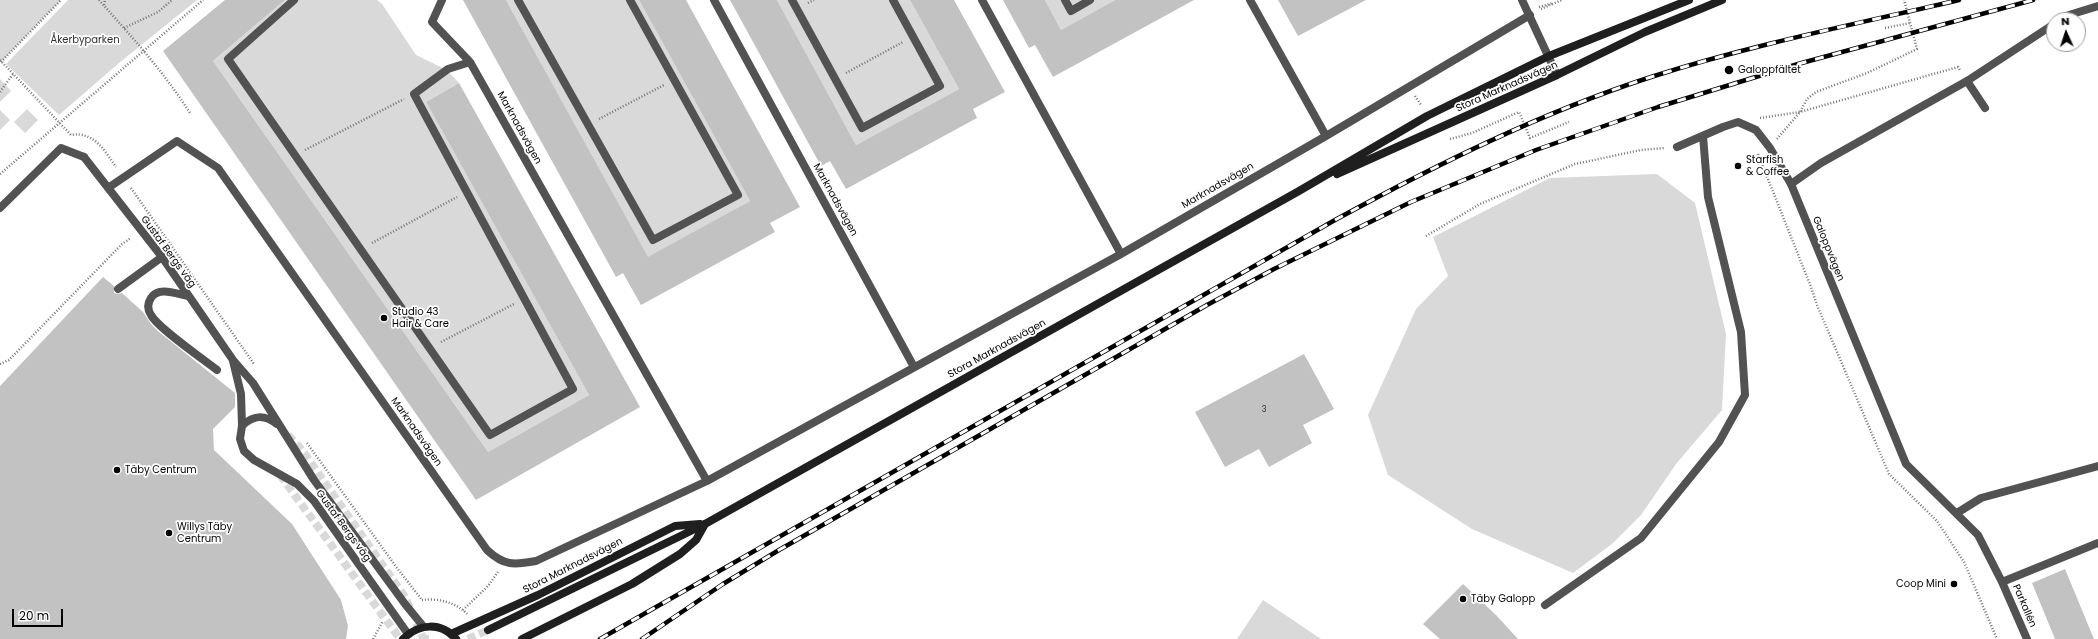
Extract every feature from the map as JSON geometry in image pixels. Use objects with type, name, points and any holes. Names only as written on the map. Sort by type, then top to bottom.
[{"type":"street","points":[[294,0],[228,59],[296,154],[490,435],[574,389],[468,191],[414,94],[448,69],[470,62]]},
{"type":"street","name":"Marknadsvägen","points":[[442,0],[432,22],[470,62],[707,481]]},
{"type":"street","points":[[518,0],[653,240],[738,195],[630,0]]},
{"type":"street","name":"Marknadsvägen","points":[[714,0],[914,367]]},
{"type":"street","points":[[792,0],[862,128],[940,86],[893,0]]},
{"type":"street","points":[[982,0],[1121,254]]},
{"type":"street","points":[[1065,0],[1071,11],[1090,0]]},
{"type":"street","points":[[1250,0],[1326,136]]},
{"type":"street","points":[[1522,0],[1557,75]]},
{"type":"street","name":"Stora Marknadsvägen","points":[[488,630],[705,524],[1299,191],[1427,116],[1549,56],[1690,0]]},
{"type":"street","name":"Stora Marknadsvägen","points":[[1299,191],[1557,75],[1645,32],[1722,0]]},
{"type":"street","points":[[2079,12],[2098,6]]},
{"type":"street","name":"Marknadsvägen","points":[[108,188],[177,141],[218,168],[487,550],[497,560],[504,563],[519,564],[536,561],[707,481],[1121,254],[1326,136],[1530,15]]},
{"type":"street","points":[[1791,184],[1822,163],[1967,81],[2046,29]]},
{"type":"street","points":[[1967,81],[1985,108]]},
{"type":"street","points":[[1677,147],[1738,122]]},
{"type":"street","name":"Galoppvägen","points":[[1738,122],[1756,130],[1770,148],[1791,184],[1906,464],[1978,535],[2002,582]]},
{"type":"street","points":[[1545,605],[1641,538],[1719,442],[1745,395],[1741,332],[1708,198],[1703,136]]},
{"type":"street","name":"Gustaf Bergs väg","points":[[0,208],[61,148],[84,158],[162,257],[233,360],[253,382],[314,480],[405,604],[424,626]]},
{"type":"street","points":[[118,289],[162,257]]},
{"type":"street","points":[[188,296],[170,292],[160,292],[153,295],[148,302],[148,309],[151,316],[217,370]]},
{"type":"street","name":"Gustaf Bergs väg","points":[[233,360],[241,394],[242,426],[240,439],[244,451],[254,460],[297,484],[314,501],[406,636]]},
{"type":"street","name":"Gustaf Bergs väg","points":[[242,426],[249,419],[267,417],[282,428]]},
{"type":"street","points":[[1956,514],[1981,498],[2098,466]]},
{"type":"street","name":"Stora Marknadsvägen","points":[[454,636],[675,526],[705,524]]},
{"type":"street","name":"Stora Marknadsvägen","points":[[522,639],[632,584],[680,554],[696,540],[705,524]]},
{"type":"street","points":[[2002,582],[2098,543]]},
{"type":"street","name":"Parkallén","points":[[2002,582],[2027,639]]},
{"type":"street","points":[[406,636],[424,626],[439,627],[454,636]]},
{"type":"path","points":[[61,0],[1,61],[71,135]]},
{"type":"path","points":[[99,0],[144,51],[177,93],[190,113]]},
{"type":"path","points":[[104,6],[105,0]]},
{"type":"path","points":[[124,28],[158,12],[172,0]]},
{"type":"path","points":[[0,174],[203,0]]},
{"type":"path","points":[[1530,15],[1562,0]]},
{"type":"path","points":[[1770,148],[1800,112],[1807,99],[1816,92],[1867,73],[1917,49],[1904,0]]},
{"type":"path","points":[[1885,28],[1910,23]]},
{"type":"path","points":[[835,79],[913,37]]},
{"type":"path","points":[[1738,122],[1800,112],[1958,67],[1967,81]]},
{"type":"path","points":[[0,92],[14,74]]},
{"type":"path","points":[[588,125],[674,79]]},
{"type":"path","points":[[1408,87],[1427,116]]},
{"type":"path","points":[[296,154],[414,94]]},
{"type":"path","points":[[1433,130],[1439,142],[1472,133],[1519,112],[1530,138],[1569,122]]},
{"type":"path","points":[[1426,236],[1480,204],[1575,164],[1641,150],[1677,147]]},
{"type":"path","points":[[361,249],[468,191]]},
{"type":"path","points":[[0,364],[9,360],[122,244],[131,238]]},
{"type":"path","points":[[430,348],[525,298]]},
{"type":"path","points":[[417,600],[430,599],[447,602],[463,610],[488,586],[504,563]]},
{"type":"path","points":[[372,639],[382,622]]},
{"type":"green space","points":[[0,0],[61,0],[1,62],[0,61]]},
{"type":"green space","name":"Åkerbyparken","points":[[68,0],[197,0],[119,63],[59,115],[6,64]]},
{"type":"green space","points":[[285,0],[377,0],[382,4],[416,55],[447,70],[459,83],[426,102],[589,395],[488,452],[213,61]]},
{"type":"green space","points":[[506,0],[639,0],[750,201],[648,258]]},
{"type":"green space","points":[[777,0],[910,0],[959,89],[856,145]]},
{"type":"green space","points":[[1045,0],[1115,0],[1061,30]]},
{"type":"green space","points":[[0,79],[11,91],[0,102]]},
{"type":"green space","points":[[27,109],[38,120],[25,133],[14,122]]},
{"type":"green space","points":[[0,110],[10,120],[0,130]]},
{"type":"green space","points":[[1657,174],[1695,203],[1726,334],[1722,410],[1676,464],[1641,515],[1612,544],[1573,573],[1472,529],[1388,475],[1368,415],[1416,309],[1448,276],[1433,237],[1550,178]]},
{"type":"green space","points":[[1263,600],[1321,639],[1237,639]]},
{"type":"building","points":[[225,0],[285,0],[213,61],[488,452],[589,395],[426,102],[459,83],[640,407],[476,500],[163,51]]},
{"type":"building","points":[[463,0],[506,0],[648,257],[750,201],[639,0],[686,0],[800,207],[770,223],[775,232],[641,305],[623,273],[616,277]]},
{"type":"building","points":[[730,0],[777,0],[856,145],[959,89],[910,0],[954,0],[1005,92],[973,109],[977,118],[846,189],[830,161],[821,166]]},
{"type":"building","points":[[1003,0],[1045,0],[1061,30],[1115,0],[1194,0],[1053,77],[1035,45],[1029,48]]},
{"type":"building","points":[[1278,0],[1366,0],[1298,36]]},
{"type":"building","name":"Täby Centrum","points":[[103,277],[114,286],[114,293],[122,293],[143,312],[151,324],[159,332],[235,393],[235,407],[213,429],[214,450],[292,524],[341,600],[348,626],[346,639],[0,639],[0,386]]},
{"type":"building","points":[[1304,354],[1334,409],[1303,425],[1312,443],[1269,467],[1259,449],[1225,467],[1195,412]]},
{"type":"building","points":[[2065,569],[2094,639],[2055,639],[2032,583]]},
{"type":"building","name":"Täby Galopp","points":[[1463,584],[1496,615],[1518,639],[1440,639],[1423,624]]},
{"type":"tunnel","points":[[288,435],[302,450],[405,597],[410,608]]},
{"type":"tunnel","points":[[280,475],[400,639]]},
{"type":"tunnel","points":[[416,623],[423,638]]},
{"type":"tunnel","points":[[468,639],[488,630]]},
{"type":"tunnel","points":[[421,639],[431,639]]},
{"type":"railway","points":[[600,639],[1335,220],[1489,141],[1610,91],[1689,65],[1804,36],[1959,0]]},
{"type":"railway","points":[[642,639],[723,584],[779,550],[1207,305],[1274,269],[1411,202],[1536,150],[1658,107],[1798,64],[2033,0]]},
{"type":"place","name":"Galoppfältet","points":[[1729,70]]},
{"type":"place","name":"Starfish & Coffee","points":[[1738,166]]},
{"type":"place","name":"Studio 43 Hair & Care","points":[[384,318]]},
{"type":"place","name":"Täby Centrum","points":[[117,470]]},
{"type":"place","name":"Willys Täby Centrum","points":[[169,533]]},
{"type":"place","name":"Coop Mini","points":[[1954,584]]},
{"type":"place","name":"Täby Galopp","points":[[1463,599]]}]
